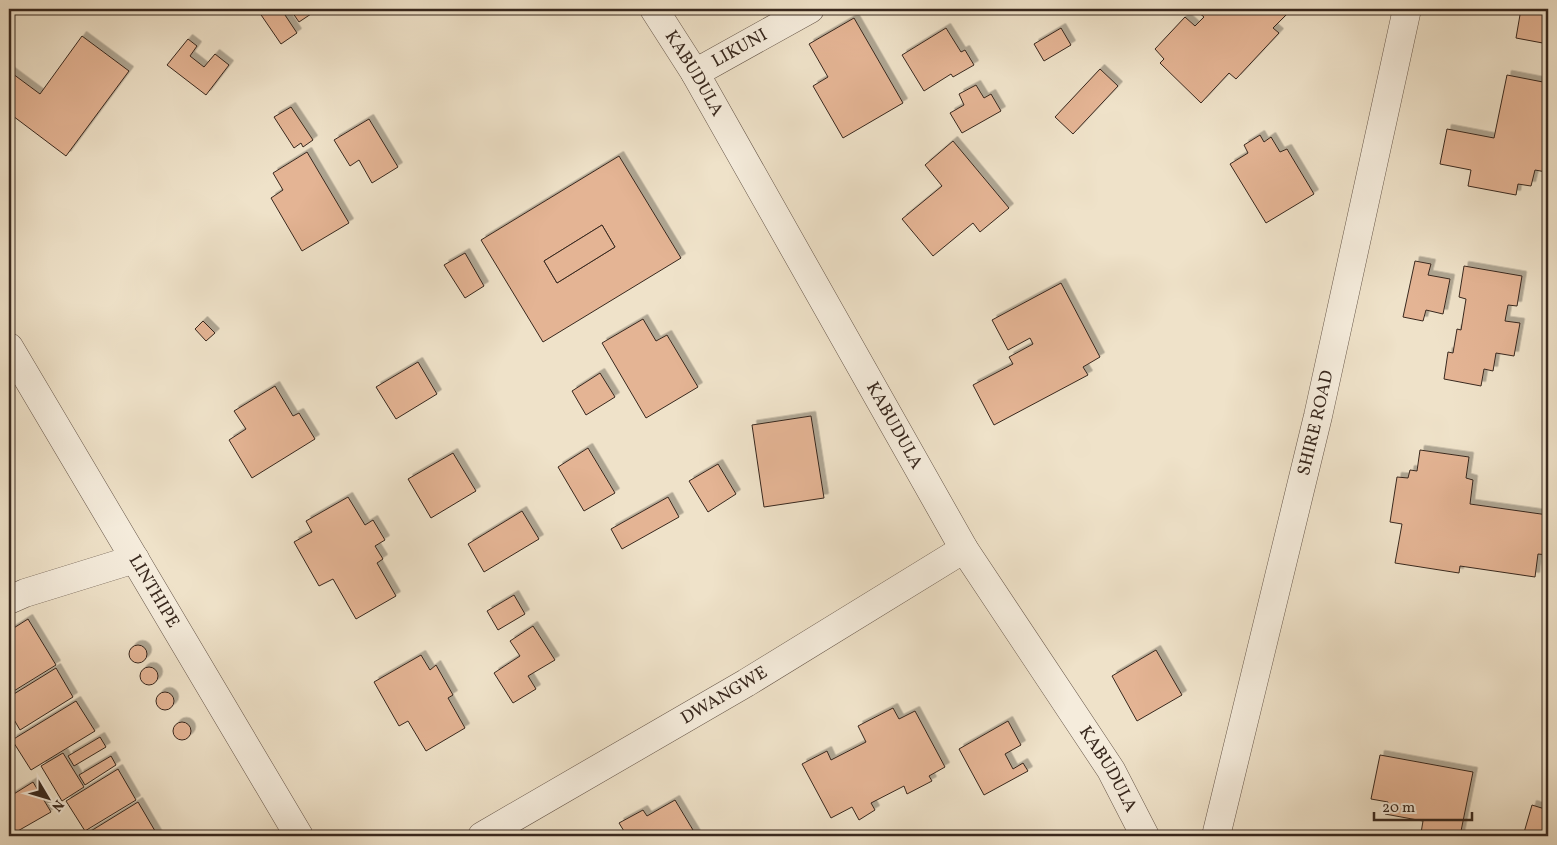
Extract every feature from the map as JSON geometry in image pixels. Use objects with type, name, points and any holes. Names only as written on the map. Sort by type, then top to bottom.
[{"type":"street","name":"KABUDULA","points":[[654,9],[695,73],[964,549],[1111,770],[1145,836]]},
{"type":"street","name":"LIKUNI","points":[[695,73],[810,9]]},
{"type":"street","name":"SHIRE ROAD","points":[[1216,836],[1318,416],[1407,9]]},
{"type":"street","name":"LINTHIPE","points":[[9,347],[299,836]]},
{"type":"street","name":"DWANGWE","points":[[482,836],[746,683],[964,549]]},
{"type":"street","points":[[9,600],[25,593],[135,560]]},
{"type":"building","points":[[257,9],[281,9],[297,33],[281,44]]},
{"type":"building","points":[[290,9],[307,9],[311,14],[299,22]]},
{"type":"building","points":[[1201,9],[1292,9],[1273,28],[1279,33],[1236,79],[1229,73],[1201,103],[1160,63],[1164,59],[1155,49],[1185,17],[1195,26],[1204,17],[1198,12]]},
{"type":"building","points":[[1521,9],[1548,9],[1548,44],[1516,38]]},
{"type":"building","points":[[854,18],[903,103],[843,138],[813,86],[828,77],[809,44]]},
{"type":"building","points":[[946,28],[961,52],[965,50],[974,65],[953,77],[951,74],[924,91],[902,55]]},
{"type":"building","points":[[1061,28],[1071,45],[1044,61],[1034,44]]},
{"type":"building","points":[[82,36],[129,71],[66,156],[9,113],[9,71],[40,94]]},
{"type":"building","points":[[188,39],[197,46],[190,56],[204,67],[215,54],[229,65],[206,95],[167,65]]},
{"type":"building","points":[[1100,69],[1118,86],[1073,134],[1055,117]]},
{"type":"building","points":[[1507,75],[1548,83],[1548,162],[1546,172],[1535,170],[1531,186],[1518,184],[1516,195],[1468,186],[1471,170],[1440,164],[1447,129],[1494,138]]},
{"type":"building","points":[[976,85],[984,98],[991,94],[1001,111],[962,133],[950,113],[964,105],[959,94]]},
{"type":"building","points":[[291,107],[313,140],[303,147],[301,143],[294,148],[274,117]]},
{"type":"building","points":[[369,119],[398,167],[372,183],[359,160],[350,166],[334,140]]},
{"type":"building","points":[[1260,135],[1264,142],[1271,137],[1280,152],[1287,149],[1314,194],[1266,223],[1230,164],[1248,153],[1244,145]]},
{"type":"building","points":[[953,141],[1009,208],[980,232],[973,223],[933,256],[902,219],[942,186],[925,165]]},
{"type":"building","points":[[307,152],[349,223],[302,251],[271,198],[283,190],[273,173]]},
{"type":"building","points":[[619,156],[681,258],[543,342],[481,240]],"holes":[[[602,225],[615,247],[557,283],[544,261]]]},
{"type":"building","points":[[602,225],[615,247],[557,283],[544,261]]},
{"type":"building","points":[[465,253],[484,286],[465,298],[444,265]]},
{"type":"building","points":[[1415,261],[1431,264],[1428,275],[1450,279],[1443,314],[1426,310],[1423,321],[1403,317]]},
{"type":"building","points":[[1464,266],[1522,276],[1517,306],[1508,305],[1505,321],[1520,323],[1514,356],[1496,353],[1493,371],[1484,369],[1481,386],[1444,379],[1448,352],[1453,353],[1457,329],[1461,330],[1466,299],[1459,297]]},
{"type":"building","points":[[1061,283],[1100,357],[1083,367],[1088,375],[994,425],[973,385],[1013,364],[1009,357],[1033,344],[1030,338],[1008,350],[992,320]]},
{"type":"building","points":[[643,319],[656,341],[667,335],[698,387],[646,418],[602,343]]},
{"type":"building","points":[[203,321],[215,333],[206,341],[195,329]]},
{"type":"building","points":[[418,362],[437,394],[396,419],[376,387]]},
{"type":"building","points":[[600,373],[615,397],[586,415],[572,391]]},
{"type":"building","points":[[275,386],[293,416],[299,413],[315,439],[252,478],[229,440],[246,429],[234,411]]},
{"type":"building","points":[[811,416],[824,498],[764,507],[752,425]]},
{"type":"building","points":[[588,448],[615,493],[584,511],[558,467]]},
{"type":"building","points":[[1420,450],[1469,457],[1466,478],[1473,480],[1470,504],[1548,515],[1548,555],[1538,554],[1535,577],[1460,566],[1459,573],[1395,563],[1402,524],[1390,522],[1397,477],[1408,478],[1410,470],[1417,471]]},
{"type":"building","points":[[453,453],[476,491],[431,518],[408,479]]},
{"type":"building","points":[[718,464],[736,494],[708,512],[689,481]]},
{"type":"building","points":[[348,497],[365,525],[373,520],[385,540],[375,546],[383,559],[377,563],[396,596],[356,619],[333,579],[319,586],[294,542],[312,532],[306,521]]},
{"type":"building","points":[[668,497],[679,517],[622,549],[611,529]]},
{"type":"building","points":[[522,511],[539,539],[484,572],[468,544]]},
{"type":"building","points":[[514,595],[525,614],[498,630],[487,611]]},
{"type":"building","points":[[28,619],[56,665],[9,694],[9,631]]},
{"type":"building","points":[[533,626],[555,660],[528,676],[536,689],[513,703],[494,673],[520,656],[510,641]]},
{"type":"building","points":[[138,645],[145,647],[147,654],[145,661],[138,663],[131,661],[129,654],[131,647]]},
{"type":"building","points":[[1156,650],[1182,695],[1137,721],[1112,676]]},
{"type":"building","points":[[421,655],[430,670],[436,665],[453,695],[448,698],[465,728],[426,751],[408,721],[399,726],[374,682]]},
{"type":"building","points":[[149,667],[157,672],[158,676],[153,684],[149,685],[141,680],[140,676],[145,668]]},
{"type":"building","points":[[56,668],[73,697],[20,730],[9,711],[9,697]]},
{"type":"building","points":[[165,692],[173,697],[174,701],[169,709],[165,710],[157,705],[156,701],[161,693]]},
{"type":"building","points":[[76,701],[95,731],[31,770],[12,740]]},
{"type":"building","points":[[893,708],[899,719],[915,711],[945,767],[929,776],[932,781],[907,794],[904,786],[871,803],[875,810],[859,820],[852,807],[831,818],[802,764],[827,751],[831,760],[866,742],[858,726]]},
{"type":"building","points":[[1008,721],[1021,745],[1005,754],[1013,769],[1023,763],[1028,771],[984,795],[959,749]]},
{"type":"building","points":[[182,722],[190,727],[191,731],[186,739],[182,740],[174,735],[173,731],[178,723]]},
{"type":"building","points":[[100,737],[106,747],[74,766],[68,756]]},
{"type":"building","points":[[63,753],[84,787],[62,801],[41,766]]},
{"type":"building","points":[[1380,755],[1473,772],[1460,836],[1436,836],[1421,833],[1423,821],[1385,814],[1388,802],[1371,799]]},
{"type":"building","points":[[111,756],[116,765],[85,785],[79,775]]},
{"type":"building","points":[[118,769],[136,800],[85,831],[66,801]]},
{"type":"building","points":[[33,782],[51,812],[9,836],[9,797]]},
{"type":"building","points":[[675,800],[696,835],[627,836],[619,823],[643,810],[647,816]]},
{"type":"building","points":[[138,802],[158,836],[87,836],[86,834]]},
{"type":"building","points":[[1532,805],[1548,810],[1548,836],[1523,836]]}]
